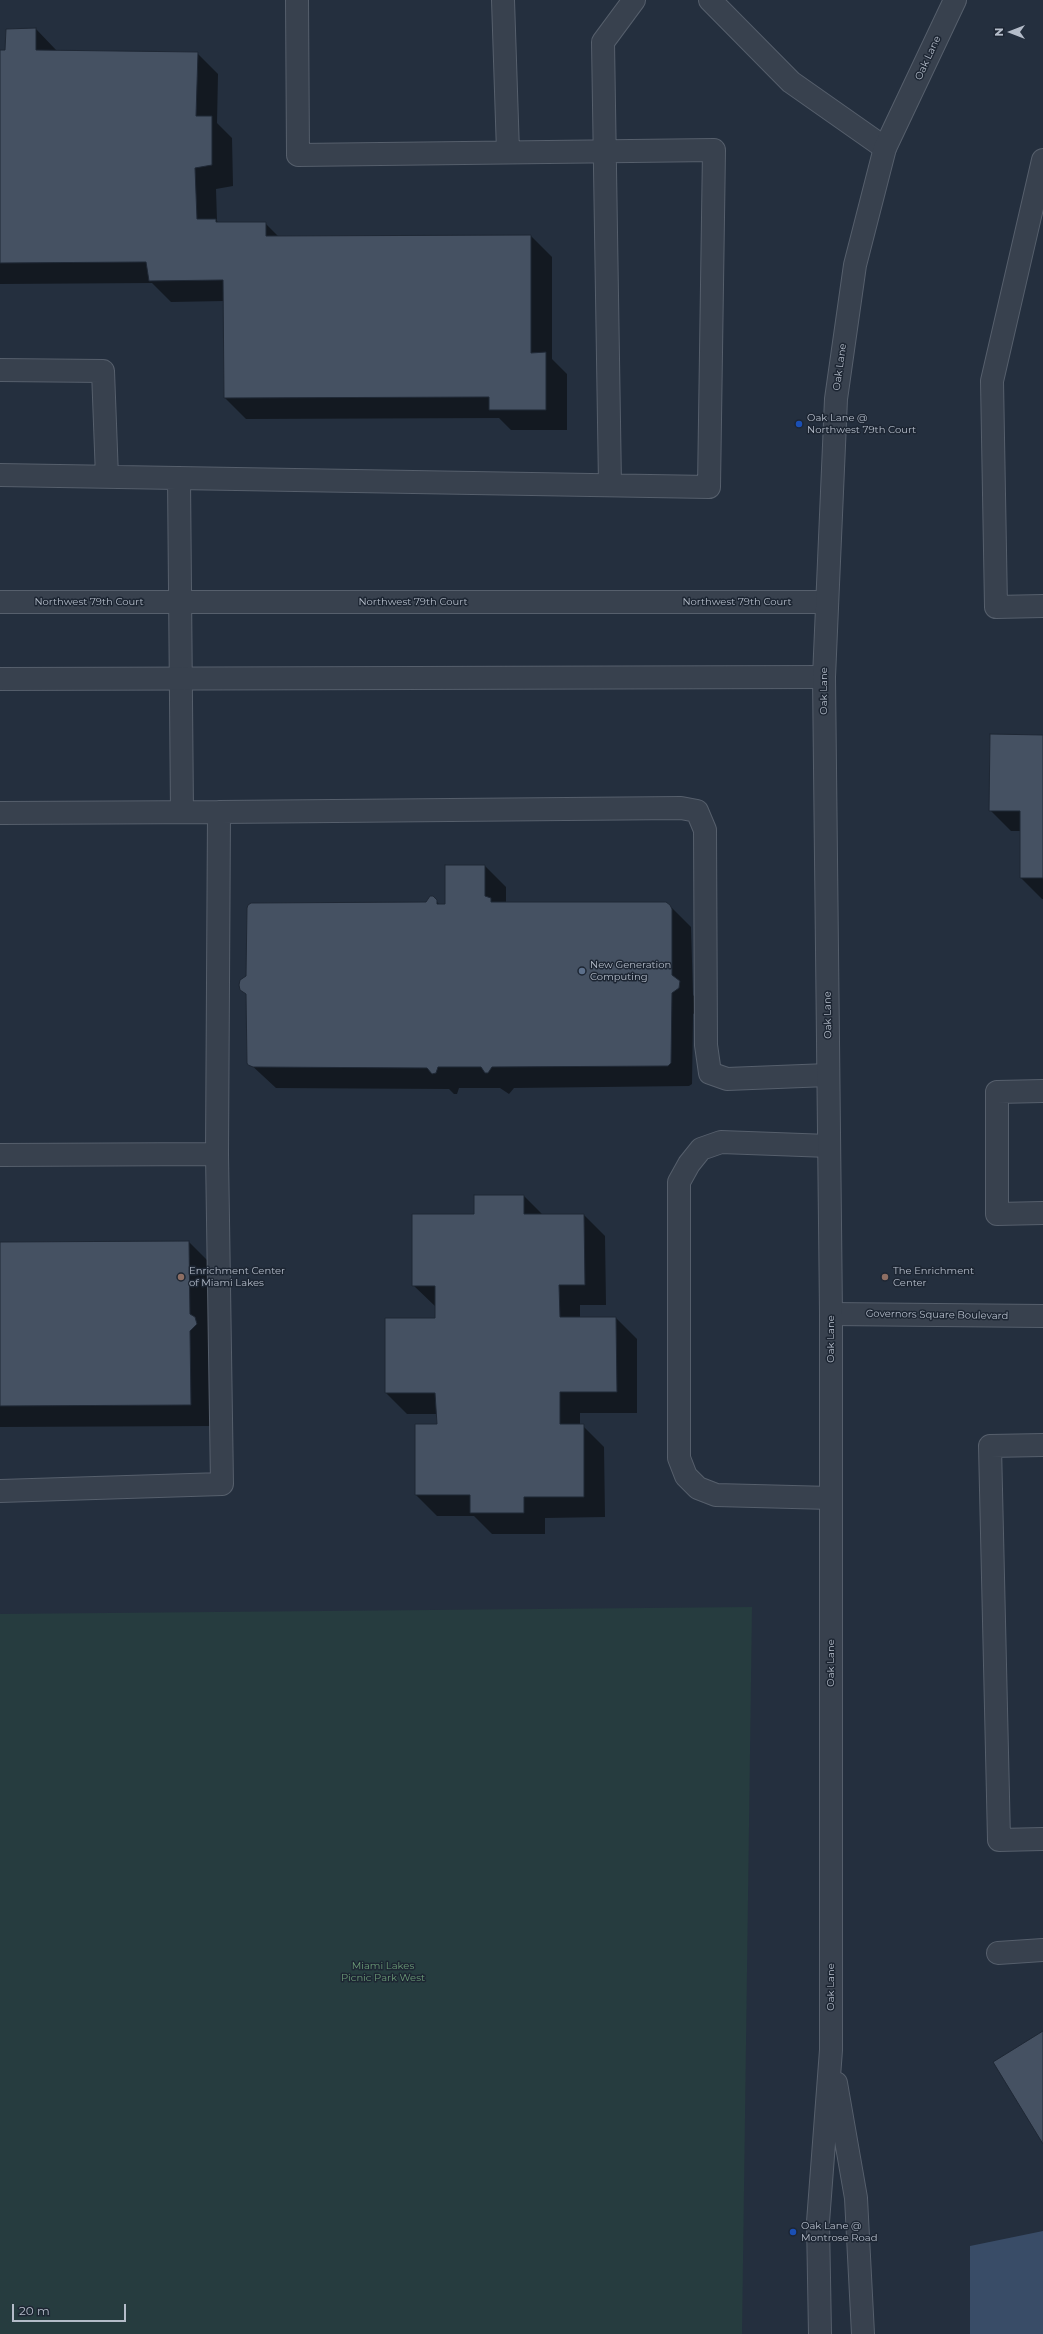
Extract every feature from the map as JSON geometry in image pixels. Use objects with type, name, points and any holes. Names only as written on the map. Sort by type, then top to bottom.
[{"type":"street","points":[[0,476],[709,487],[714,150],[298,154],[297,0]]},
{"type":"street","points":[[503,0],[508,152]]},
{"type":"street","points":[[610,485],[603,42],[634,0]]},
{"type":"street","points":[[710,0],[791,82],[885,148]]},
{"type":"street","name":"Oak Lane","points":[[820,2334],[818,2222],[831,2050],[831,1314],[824,677],[836,399],[855,265],[885,148],[955,0]]},
{"type":"street","points":[[1043,160],[992,381],[996,607],[1043,606]]},
{"type":"street","points":[[0,370],[103,371],[107,477]]},
{"type":"street","points":[[179,478],[182,812]]},
{"type":"street","name":"Northwest 79th Court","points":[[0,602],[827,602]]},
{"type":"street","points":[[0,679],[824,677]]},
{"type":"street","points":[[0,813],[681,808],[697,811],[705,830],[706,1044],[710,1073],[727,1080],[828,1076]]},
{"type":"street","points":[[0,1491],[222,1484],[217,1154],[219,812]]},
{"type":"street","points":[[1043,1091],[997,1092],[997,1214],[1043,1213]]},
{"type":"street","points":[[829,1146],[721,1142],[701,1149],[689,1164],[679,1182],[679,1458],[686,1476],[698,1488],[716,1495],[831,1498]]},
{"type":"street","points":[[0,1155],[217,1154]]},
{"type":"street","name":"Governors Square Boulevard","points":[[831,1314],[1043,1316]]},
{"type":"street","points":[[1043,1445],[990,1446],[999,1840],[1043,1839]]},
{"type":"street","points":[[998,1953],[1043,1950]]},
{"type":"street","name":"Oak Lane","points":[[831,2050],[856,2198],[863,2334]]},
{"type":"green space","name":"Miami Lakes Picnic Park West","points":[[752,1607],[742,2334],[0,2334],[0,1614]]},
{"type":"water","points":[[1043,2231],[1043,2334],[970,2334],[970,2246]]},
{"type":"building","points":[[36,28],[36,50],[198,52],[196,116],[212,116],[212,165],[195,168],[197,219],[216,219],[216,222],[266,222],[266,236],[531,235],[531,353],[546,352],[546,410],[489,410],[489,397],[224,398],[223,280],[149,281],[146,262],[0,263],[0,50],[5,50],[6,29]]},
{"type":"building","points":[[990,734],[1043,735],[1043,878],[1020,878],[1020,811],[989,811]]},
{"type":"building","points":[[445,865],[485,865],[485,896],[491,898],[491,902],[666,902],[670,905],[672,909],[672,975],[680,981],[679,988],[672,993],[671,1063],[668,1066],[492,1067],[488,1073],[485,1073],[481,1067],[438,1067],[436,1073],[432,1074],[427,1068],[253,1067],[248,1065],[246,994],[240,990],[239,985],[240,980],[246,976],[248,905],[251,903],[426,902],[430,896],[433,896],[437,900],[437,904],[445,904]]},
{"type":"building","points":[[474,1195],[524,1195],[524,1214],[584,1214],[585,1285],[559,1285],[560,1317],[616,1317],[617,1392],[560,1392],[560,1424],[584,1424],[584,1497],[524,1497],[524,1513],[470,1513],[470,1495],[415,1495],[415,1424],[437,1424],[435,1393],[385,1393],[385,1318],[435,1318],[435,1286],[412,1286],[412,1214],[474,1214]]},
{"type":"building","points":[[189,1241],[190,1314],[195,1317],[197,1324],[190,1331],[191,1405],[0,1406],[0,1242]]},
{"type":"building","points":[[1043,2031],[1043,2144],[993,2062]]},
{"type":"place","name":"Oak Lane @ Northwest 79th Court","points":[[799,424]]},
{"type":"place","name":"New Generation Computing","points":[[582,971]]},
{"type":"place","name":"Enrichment Center of Miami Lakes","points":[[181,1277]]},
{"type":"place","name":"The Enrichment Center","points":[[885,1277]]},
{"type":"place","name":"Oak Lane @ Montrose Road","points":[[793,2232]]}]
